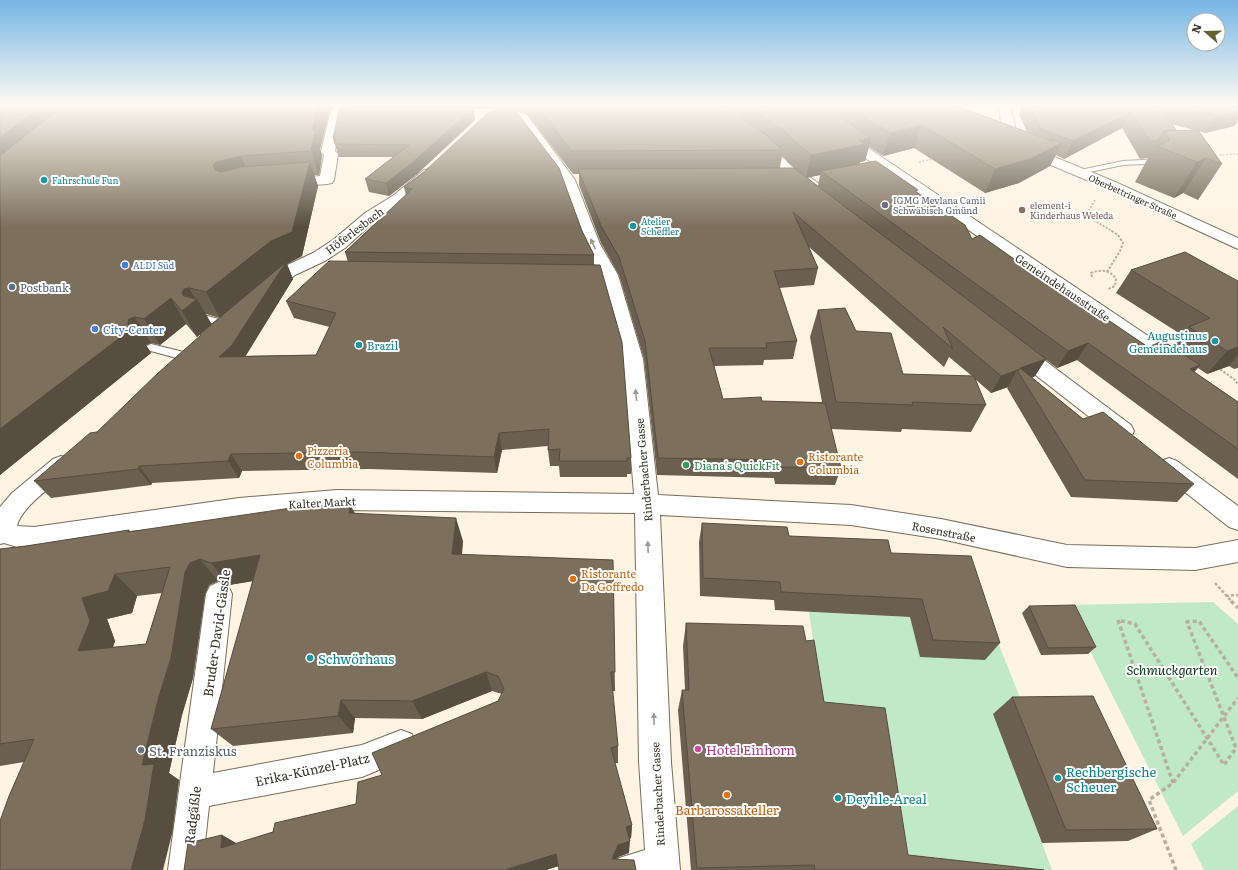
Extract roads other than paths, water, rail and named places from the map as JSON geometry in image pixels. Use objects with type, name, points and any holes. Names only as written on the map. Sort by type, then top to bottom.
[{"type":"street","points":[[274,184],[327,180],[332,154],[328,152],[330,146]]},
{"type":"street","name":"Rinderbacher Gasse","points":[[546,146],[575,180],[601,275],[633,359],[647,503],[655,762],[652,868]]},
{"type":"street","points":[[757,146],[810,182],[820,196],[795,179],[768,154]]},
{"type":"street","name":"Gemeindehausstraße","points":[[855,146],[1185,371]]},
{"type":"street","name":"Oberbettringer Straße","points":[[1018,146],[1238,244]]},
{"type":"street","name":"Höferlesbach","points":[[255,299],[289,271],[319,257],[339,244],[371,216],[399,198],[439,163]]},
{"type":"street","points":[[865,172],[888,168]]},
{"type":"street","points":[[779,179],[795,179]]},
{"type":"street","points":[[810,182],[826,180]]},
{"type":"street","points":[[289,271],[328,271]]},
{"type":"street","points":[[170,372],[233,319]]},
{"type":"street","points":[[1002,338],[1138,443]]},
{"type":"street","points":[[2,533],[7,516],[20,500],[74,454]]},
{"type":"street","points":[[1157,458],[1238,520]]},
{"type":"street","name":"Kalter Markt","points":[[2,533],[18,537],[34,537],[239,508],[337,500],[647,503]]},
{"type":"street","name":"Rosenstraße","points":[[647,503],[851,515],[941,529],[1067,556],[1195,559],[1238,551]]},
{"type":"street","name":"Bruder-David-Gässle","points":[[199,759],[219,594]]},
{"type":"street","name":"Erika-Künzel-Platz","points":[[194,793],[362,761],[427,734]]},
{"type":"street","name":"Radgäßle","points":[[185,870],[199,759]]},
{"type":"lane","points":[[1080,172],[1123,163],[1168,161]]},
{"type":"lane","points":[[203,318],[233,319]]},
{"type":"lane","points":[[151,348],[199,347]]},
{"type":"place","name":"Fahrschule Fun","points":[[44,180]]},
{"type":"place","name":"IGMG Mevlana Camii Schwäbisch Gmünd","points":[[885,205]]},
{"type":"place","name":"element-i Kinderhaus Weleda","points":[[1022,210]]},
{"type":"place","name":"Atelier Scheffler","points":[[633,226]]},
{"type":"place","name":"ALDI Süd","points":[[125,265]]},
{"type":"place","name":"Postbank","points":[[12,287]]},
{"type":"place","name":"City-Center","points":[[95,329]]},
{"type":"place","name":"Augustinus Gemeindehaus","points":[[1215,341]]},
{"type":"place","name":"Brazil","points":[[359,345]]},
{"type":"place","name":"Pizzeria Columbia","points":[[299,456]]},
{"type":"place","name":"Ristorante Columbia","points":[[800,462]]},
{"type":"place","name":"Diana's QuickFit","points":[[686,465]]},
{"type":"place","name":"Ristorante Da Goffredo","points":[[573,579]]},
{"type":"place","name":"Schwörhaus","points":[[310,658]]},
{"type":"place","name":"Hotel Einhorn","points":[[698,749]]},
{"type":"place","name":"St. Franziskus","points":[[141,750]]},
{"type":"place","name":"Rechbergische Scheuer","points":[[1058,778]]},
{"type":"place","name":"Barbarossakeller","points":[[727,795]]},
{"type":"place","name":"Deyhle-Areal","points":[[838,798]]},
{"type":"park label","name":"Schmuckgarten","points":[[1172,669]]}]
